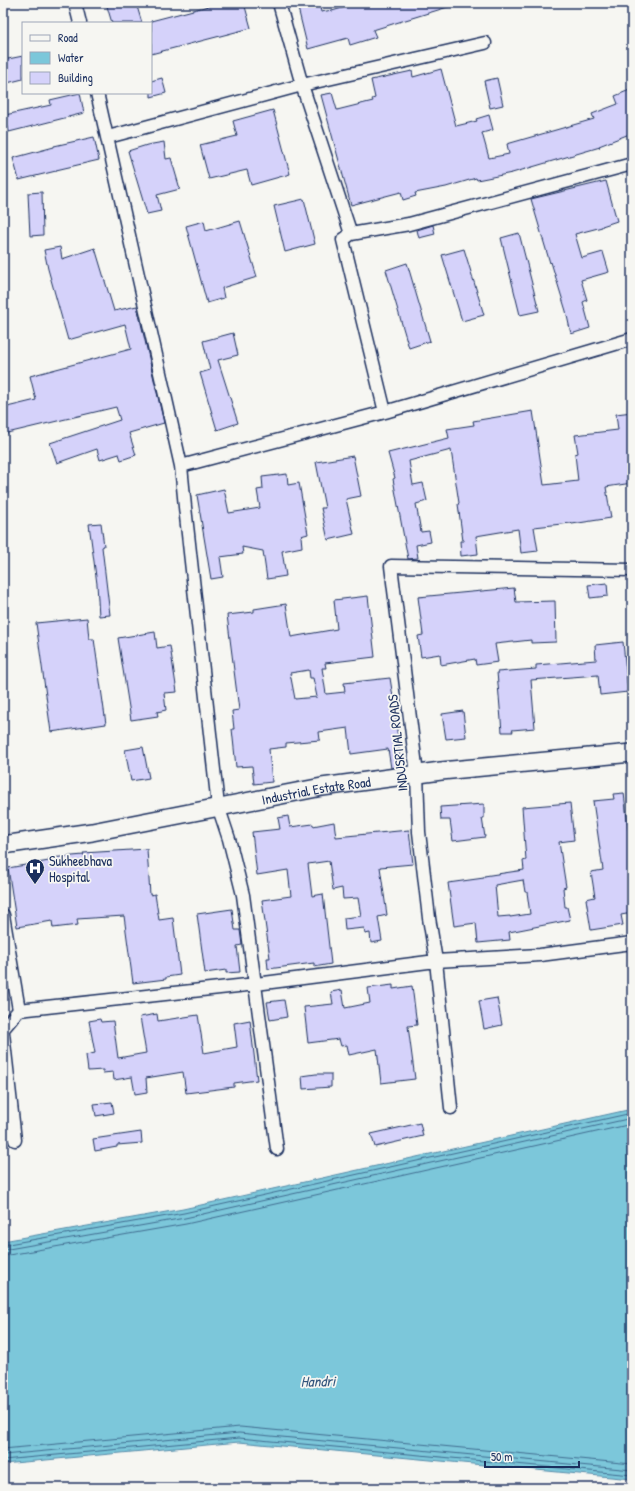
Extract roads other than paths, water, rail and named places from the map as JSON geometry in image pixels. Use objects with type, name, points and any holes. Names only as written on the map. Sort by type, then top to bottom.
[{"type":"main road","name":"Industrial Estate Road","points":[[3,845],[92,832],[218,806],[322,787],[417,774],[632,753]]},
{"type":"street","points":[[75,3],[80,22]]},
{"type":"street","points":[[279,3],[302,85],[351,234]]},
{"type":"street","points":[[108,136],[302,85],[485,43]]},
{"type":"street","points":[[97,94],[182,466],[185,507],[218,806],[229,840],[243,895],[277,1149]]},
{"type":"street","points":[[385,412],[343,240],[351,234],[409,224],[632,164]]},
{"type":"street","points":[[182,466],[385,412],[632,340]]},
{"type":"street","name":"INDUSRTIAL ROADS","points":[[450,1108],[436,961],[429,918],[419,832],[417,774],[391,566],[632,570]]},
{"type":"street","points":[[3,915],[19,1010]]},
{"type":"street","points":[[3,1029],[19,1010],[256,984],[436,961],[540,955],[632,943]]},
{"type":"street","points":[[3,1033],[15,1140]]},
{"type":"water","name":"Handri","points":[[632,1109],[632,1479],[239,1442],[3,1464],[3,1241],[183,1209]]},
{"type":"place","name":"Sukheebhava Hospital","points":[[35,885]]}]
